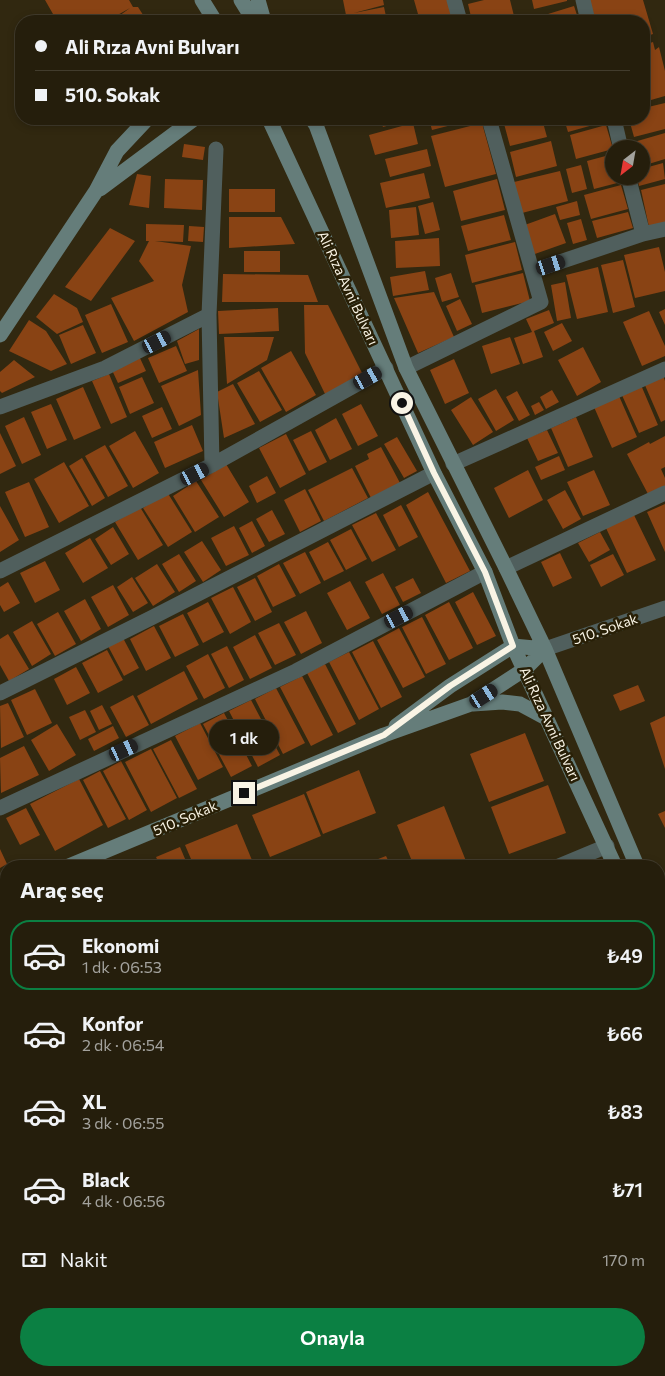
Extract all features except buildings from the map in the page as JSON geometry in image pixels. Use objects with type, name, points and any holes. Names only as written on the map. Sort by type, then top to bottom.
[{"type":"main road","points":[[202,0],[211,15]]},
{"type":"main road","points":[[241,0],[250,15]]},
{"type":"main road","points":[[258,0],[262,15]]},
{"type":"main road","points":[[0,336],[96,191],[117,151],[141,125]]},
{"type":"main road","points":[[96,191],[186,125]]},
{"type":"main road","name":"Ali Rıza Avni Bulvarı","points":[[272,125],[434,473],[485,572],[513,646],[613,860]]},
{"type":"main road","name":"Ali Rıza Avni Bulvarı","points":[[315,125],[406,368],[545,649],[634,860]]},
{"type":"main road","points":[[513,646],[545,649]]},
{"type":"main road","name":"510. Sokak","points":[[384,735],[450,686],[513,646]]},
{"type":"main road","name":"510. Sokak","points":[[83,860],[384,735],[471,704],[525,669],[545,649]]},
{"type":"main road","points":[[471,704],[502,702],[520,704],[546,718]]},
{"type":"street","points":[[454,0],[458,15]]},
{"type":"street","points":[[583,0],[587,15]]},
{"type":"street","points":[[406,368],[541,302],[491,125]]},
{"type":"street","points":[[615,125],[619,140]]},
{"type":"street","points":[[212,465],[209,315],[216,149]]},
{"type":"street","points":[[630,185],[643,234]]},
{"type":"street","points":[[533,271],[643,234],[665,229]]},
{"type":"street","points":[[0,407],[105,368],[209,315]]},
{"type":"street","points":[[0,571],[212,465],[386,368]]},
{"type":"street","points":[[453,464],[665,369]]},
{"type":"street","points":[[0,693],[434,473]]},
{"type":"street","points":[[506,568],[665,493]]},
{"type":"street","points":[[0,808],[296,671],[485,572]]},
{"type":"street","name":"510. Sokak","points":[[545,649],[665,608]]},
{"type":"street","points":[[573,860],[607,846]]},
{"type":"route","points":[[244,793],[384,735],[450,686],[513,646],[485,572],[434,473],[402,403]]}]
